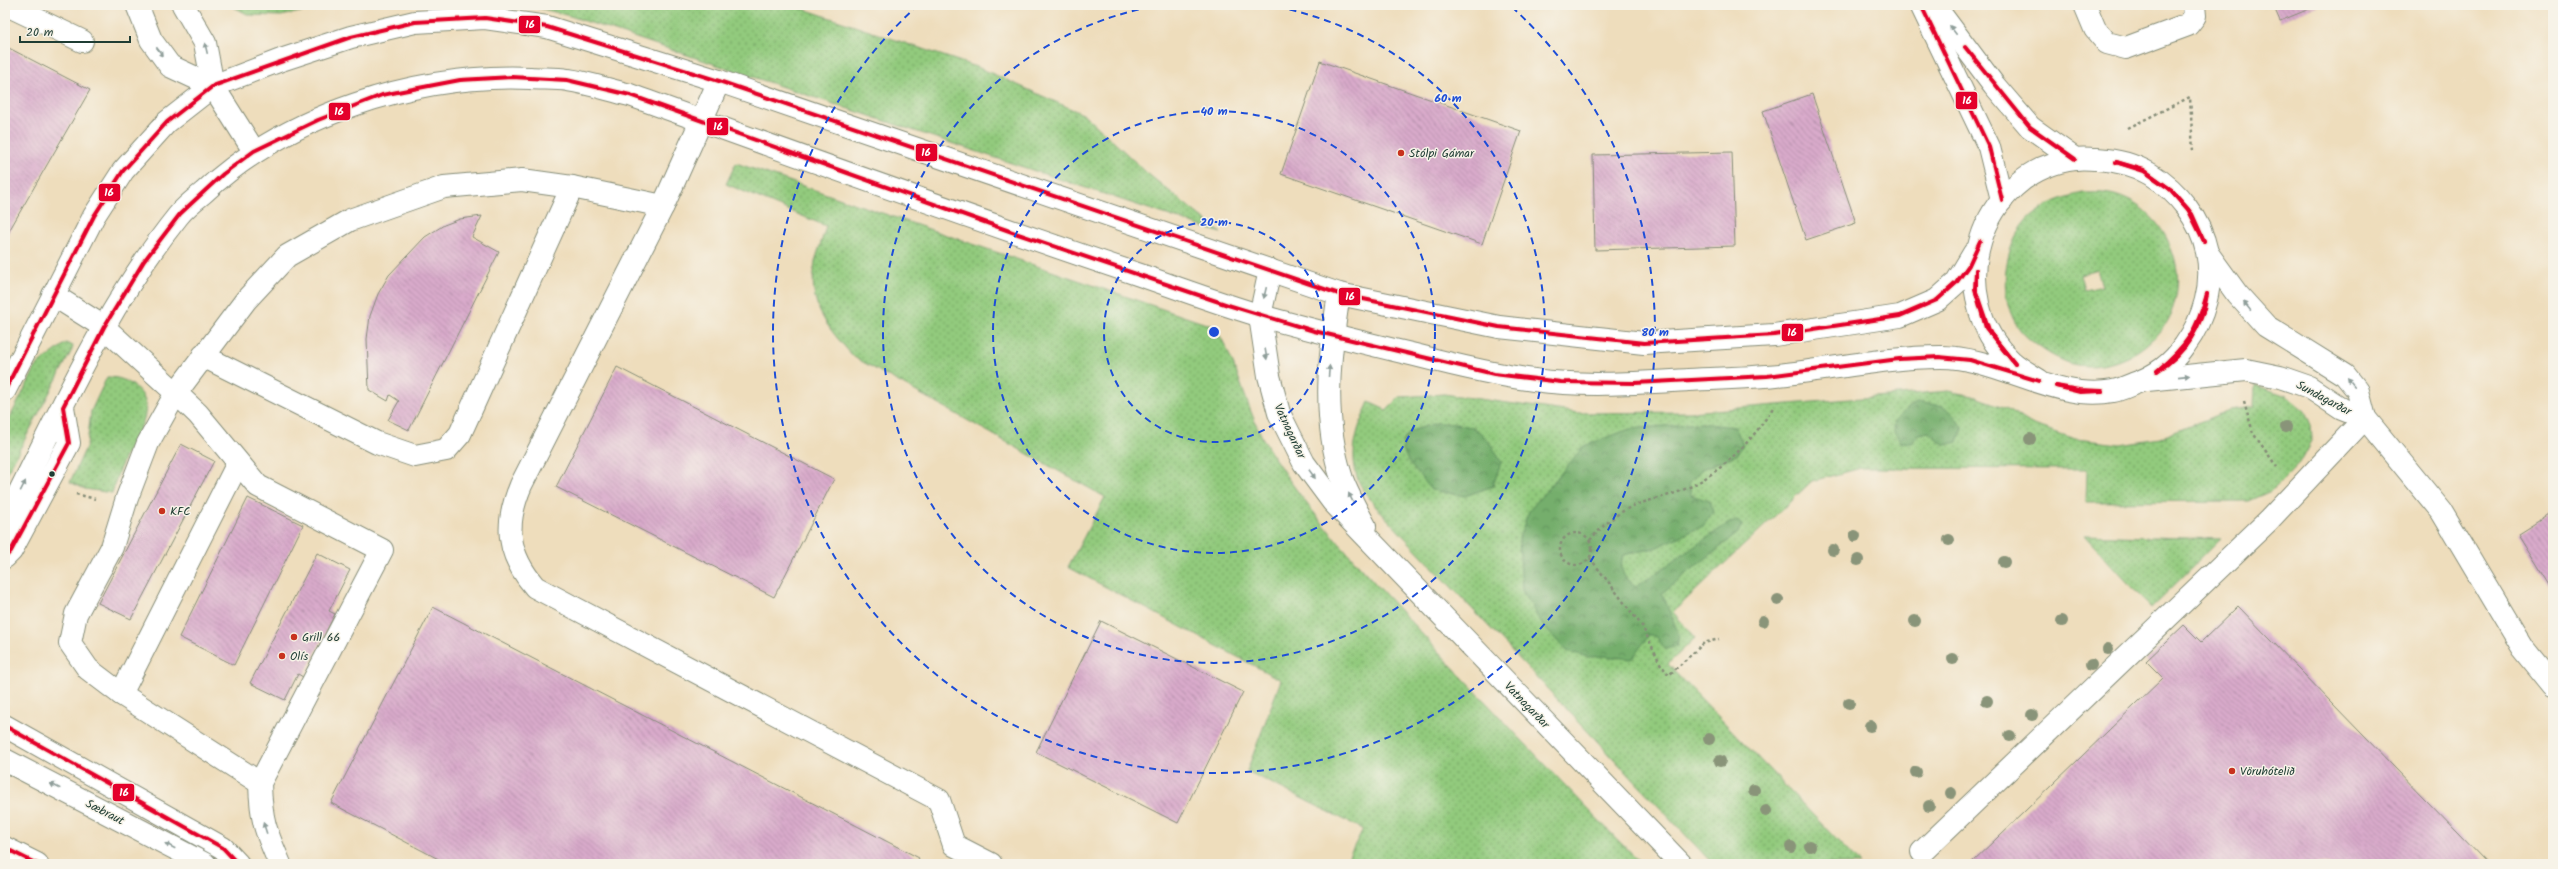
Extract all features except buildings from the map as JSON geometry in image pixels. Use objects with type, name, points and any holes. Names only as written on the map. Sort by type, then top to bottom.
[{"type":"main road","points":[[8,5],[82,41]]},
{"type":"main road","points":[[137,5],[151,40],[170,66],[213,86]]},
{"type":"main road","points":[[183,5],[205,43],[213,86],[254,151]]},
{"type":"main road","points":[[1921,5],[1989,147],[2002,200]]},
{"type":"main road","points":[[1934,5],[1994,85],[2030,127],[2074,159]]},
{"type":"main road","points":[[2085,5],[2095,29],[2107,43],[2126,48],[2188,25],[2195,16],[2194,5]]},
{"type":"main road","name":"Sundagarðar","points":[[5,390],[94,216],[123,171],[167,122],[213,86],[281,60],[351,37],[415,22],[485,18],[547,28],[719,81],[1339,294],[1499,327],[1644,343],[1774,335],[1900,316],[1937,300],[1956,283],[1969,265],[1989,219],[2002,200],[2022,180],[2047,167],[2074,159],[2117,162],[2145,171],[2174,191],[2196,220],[2208,254],[2237,294],[2266,326],[2345,375],[2358,391],[2365,418]]},
{"type":"main road","name":"Sundagarðar","points":[[5,521],[104,327],[144,261],[180,214],[223,174],[254,151],[318,120],[382,95],[460,80],[512,77],[567,80],[630,95],[995,227],[1260,316],[1474,369],[1535,380],[1596,385],[1779,375],[1907,359],[1947,357],[1987,364],[2074,392],[2111,392],[2145,380],[2246,370],[2280,377],[2309,387],[2342,409],[2365,418]]},
{"type":"main road","points":[[719,81],[663,206],[516,496],[510,520],[511,538],[515,557],[524,573],[535,587],[939,800],[954,845],[991,864]]},
{"type":"main road","points":[[260,783],[121,694],[88,668],[70,643],[76,614],[112,547],[127,498],[148,443],[176,393],[246,300],[288,256],[350,220],[444,187],[522,180],[572,187],[663,206]]},
{"type":"main road","points":[[203,356],[377,443],[415,456],[446,450],[460,434],[572,187]]},
{"type":"main road","name":"Sundagarðar","points":[[1980,241],[1974,273],[1978,306],[1991,337],[2012,362],[2040,381]]},
{"type":"main road","name":"Sundagarðar","points":[[2145,380],[2176,358],[2198,327],[2209,291],[2208,254]]},
{"type":"main road","name":"Vatnagarðar","points":[[1270,270],[1260,316],[1269,376],[1279,414],[1304,463],[1333,502],[1374,546],[1681,864]]},
{"type":"main road","name":"Vatnagarðar","points":[[1339,294],[1332,335],[1328,386],[1330,428],[1342,480],[1374,546]]},
{"type":"main road","points":[[53,296],[104,327],[176,393],[198,414],[258,486],[382,550],[260,783],[263,823],[280,864]]},
{"type":"main road","points":[[5,558],[11,551],[68,443],[63,407]]},
{"type":"main road","points":[[1922,852],[2268,521],[2365,418],[2442,512],[2523,648],[2553,685]]},
{"type":"main road","points":[[121,694],[238,463]]},
{"type":"main road","points":[[5,726],[223,848],[238,864]]},
{"type":"main road","name":"Sæbraut","points":[[5,760],[205,864]]},
{"type":"main road","points":[[5,848],[37,864]]},
{"type":"path","points":[[2128,128],[2190,97],[2193,152]]},
{"type":"path","points":[[2243,397],[2253,433],[2267,455],[2297,490]]},
{"type":"path","points":[[1590,540],[1613,517],[1629,508],[1684,490],[1715,472],[1747,443],[1777,400]]},
{"type":"path","points":[[1581,534],[1590,540],[1593,549],[1590,558],[1576,566],[1566,562],[1560,553],[1562,542],[1570,535],[1581,534]]},
{"type":"path","points":[[1590,558],[1642,626],[1660,665],[1669,675],[1704,643],[1719,639]]},
{"type":"green space","points":[[230,5],[333,5],[281,16],[249,15]]},
{"type":"green space","points":[[527,5],[792,5],[982,69],[1085,115],[1147,173],[1221,233],[570,16]]},
{"type":"green space","points":[[736,163],[1215,327],[1231,359],[1256,424],[1264,440],[1273,456],[1304,500],[1356,562],[1439,653],[1641,864],[1345,864],[1363,829],[1247,771],[1281,680],[1068,567],[1105,497],[854,357],[835,336],[821,314],[814,291],[813,277],[815,262],[826,226],[726,184]]},
{"type":"green space","points":[[2083,193],[2104,193],[2126,199],[2141,208],[2154,220],[2164,234],[2172,250],[2178,284],[2175,301],[2169,317],[2160,331],[2148,343],[2134,353],[2103,365],[2086,366],[2069,363],[2038,346],[2028,338],[2017,325],[2010,310],[2006,293],[2008,257],[2014,241],[2023,226],[2034,214],[2045,206],[2057,200]],"holes":[[[2097,269],[2102,286],[2084,290],[2080,274]]]},
{"type":"green space","points":[[66,343],[73,346],[72,350],[5,477],[5,427],[37,365]]},
{"type":"green space","points":[[107,377],[122,379],[129,382],[142,395],[146,404],[142,423],[121,465],[112,493],[85,489],[70,482],[87,445],[91,411]]},
{"type":"green space","points":[[2255,385],[2287,396],[2305,411],[2311,425],[2312,439],[2299,463],[2271,491],[2248,501],[2086,502],[2087,469],[1861,468],[1812,481],[1673,612],[1695,638],[1668,664],[1860,864],[1713,864],[1375,506],[1357,477],[1354,457],[1354,448],[1358,429],[1369,402],[1386,410],[1400,397],[1444,394],[1579,413],[1690,412],[1948,391],[1973,396],[2006,408],[2033,425],[2076,439],[2120,444],[2160,438],[2229,410],[2254,407]]},
{"type":"green space","points":[[1917,403],[1932,404],[1949,411],[1962,429],[1958,442],[1945,445],[1928,432],[1918,434],[1912,443],[1901,442],[1894,429],[1897,419],[1905,410]]},
{"type":"green space","points":[[1436,423],[1469,427],[1483,435],[1501,462],[1493,486],[1465,496],[1432,490],[1409,463],[1403,450],[1403,441],[1411,431]]},
{"type":"green space","points":[[1699,423],[1735,427],[1743,444],[1736,455],[1702,469],[1689,482],[1691,495],[1709,501],[1713,512],[1703,526],[1655,548],[1623,555],[1622,560],[1622,569],[1625,577],[1636,587],[1727,524],[1737,521],[1742,525],[1738,533],[1662,593],[1679,635],[1677,646],[1665,649],[1656,636],[1648,636],[1632,659],[1605,656],[1588,657],[1567,651],[1543,626],[1522,590],[1519,538],[1529,511],[1584,446],[1630,429]]},
{"type":"green space","points":[[2084,535],[2221,539],[2151,608]]},
{"type":"transit line","name":"16","points":[[1921,5],[1989,147],[2002,200]]},
{"type":"transit line","name":"16","points":[[5,390],[94,216],[123,171],[167,122],[213,86],[351,37],[415,22],[485,18],[547,27],[719,81],[1339,294],[1499,327],[1644,343],[1774,335],[1900,316],[1937,300],[1956,283],[1969,265],[1980,241]]},
{"type":"transit line","name":"16","points":[[1965,47],[2030,127],[2075,159]]},
{"type":"transit line","name":"16","points":[[5,557],[11,551],[69,443],[63,407],[104,327],[144,261],[180,214],[223,174],[254,151],[318,120],[382,95],[460,80],[512,77],[567,80],[630,95],[1015,233],[1228,305],[1314,331],[1494,374],[1561,382],[1635,383],[1767,376],[1899,359],[1939,357],[1970,360],[2039,381]]},
{"type":"transit line","name":"16","points":[[2116,162],[2144,170],[2170,189]]},
{"type":"transit line","name":"16","points":[[2116,162],[2144,171],[2170,189]]},
{"type":"transit line","name":"16","points":[[2170,189],[2192,214],[2204,241]]},
{"type":"transit line","name":"16","points":[[2170,189],[2188,209],[2204,241]]},
{"type":"transit line","name":"16","points":[[1976,270],[1976,292],[1990,333]]},
{"type":"transit line","name":"16","points":[[1976,270],[1975,289],[1986,328],[1990,333]]},
{"type":"transit line","name":"16","points":[[2157,371],[2176,354],[2189,337],[2199,318],[2207,294]]},
{"type":"transit line","name":"16","points":[[2157,371],[2176,357],[2191,338],[2197,328],[2205,306],[2207,294]]},
{"type":"transit line","name":"16","points":[[1990,333],[2015,364]]},
{"type":"transit line","name":"16","points":[[1990,333],[2015,364]]},
{"type":"transit line","name":"16","points":[[2056,386],[2079,390],[2102,391]]},
{"type":"transit line","name":"16","points":[[2056,386],[2080,392],[2102,391]]},
{"type":"transit line","name":"16","points":[[5,726],[223,848],[238,864]]},
{"type":"transit line","name":"16","points":[[5,848],[37,864]]},
{"type":"place","name":"Stólpi Gámar","points":[[1401,153]]},
{"type":"place","name":"KFC","points":[[162,511]]},
{"type":"place","name":"Grill 66","points":[[294,637]]},
{"type":"place","name":"Olís","points":[[282,656]]},
{"type":"place","name":"Vöruhótelið","points":[[2232,771]]}]
